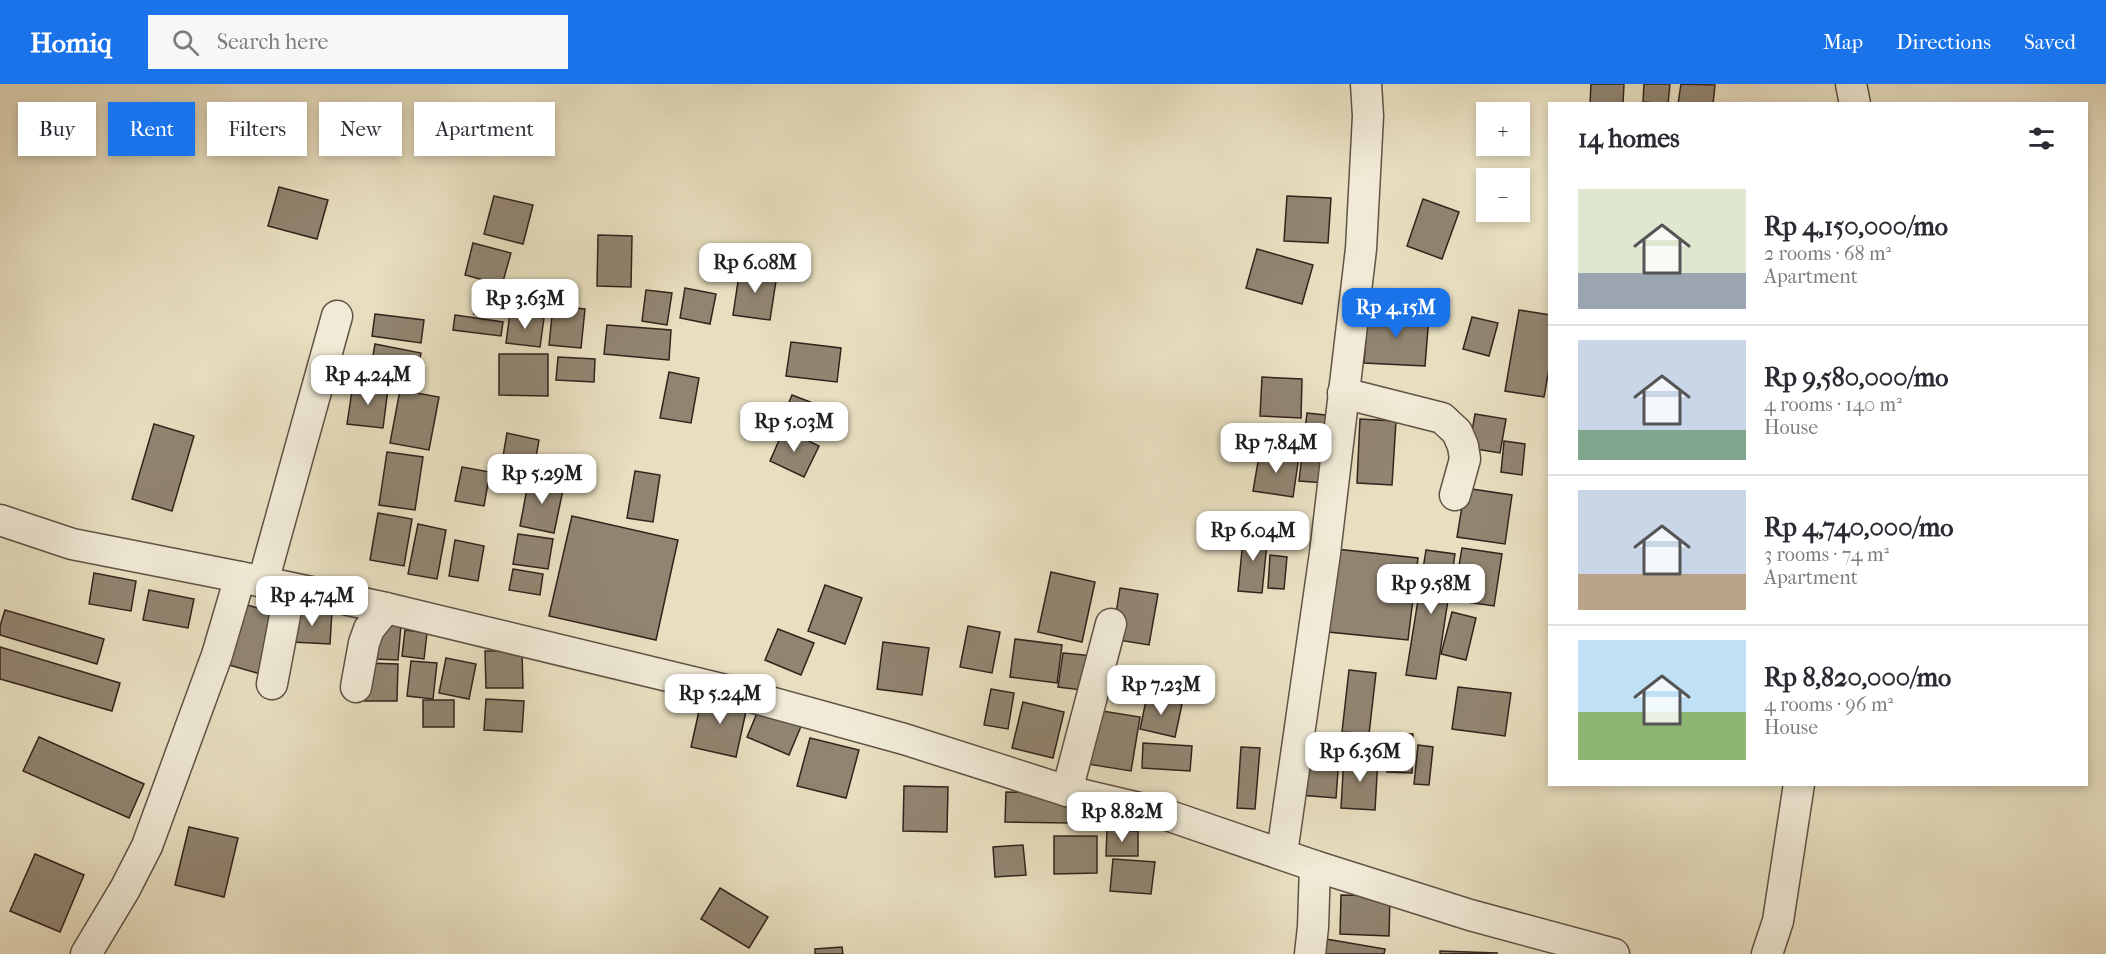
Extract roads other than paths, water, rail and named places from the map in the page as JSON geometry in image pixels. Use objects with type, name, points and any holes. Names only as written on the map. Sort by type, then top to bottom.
[{"type":"street","points":[[1282,853],[1325,553],[1361,249],[1368,116],[1366,84]]},
{"type":"street","points":[[1851,84],[1855,102]]},
{"type":"street","points":[[86,954],[125,889],[147,846],[217,655],[264,583],[337,316]]},
{"type":"street","points":[[1343,393],[1442,418],[1456,432],[1463,446],[1465,459],[1455,495]]},
{"type":"street","points":[[0,520],[72,544],[386,608],[752,697],[904,739],[1067,791],[1161,813],[1315,866],[1470,915],[1614,954]]},
{"type":"street","points":[[264,583],[272,684]]},
{"type":"street","points":[[356,687],[364,643],[369,629],[386,608]]},
{"type":"street","points":[[1067,791],[1111,624]]},
{"type":"street","points":[[1767,954],[1778,921],[1799,786]]},
{"type":"street","points":[[1310,954],[1315,866]]}]
